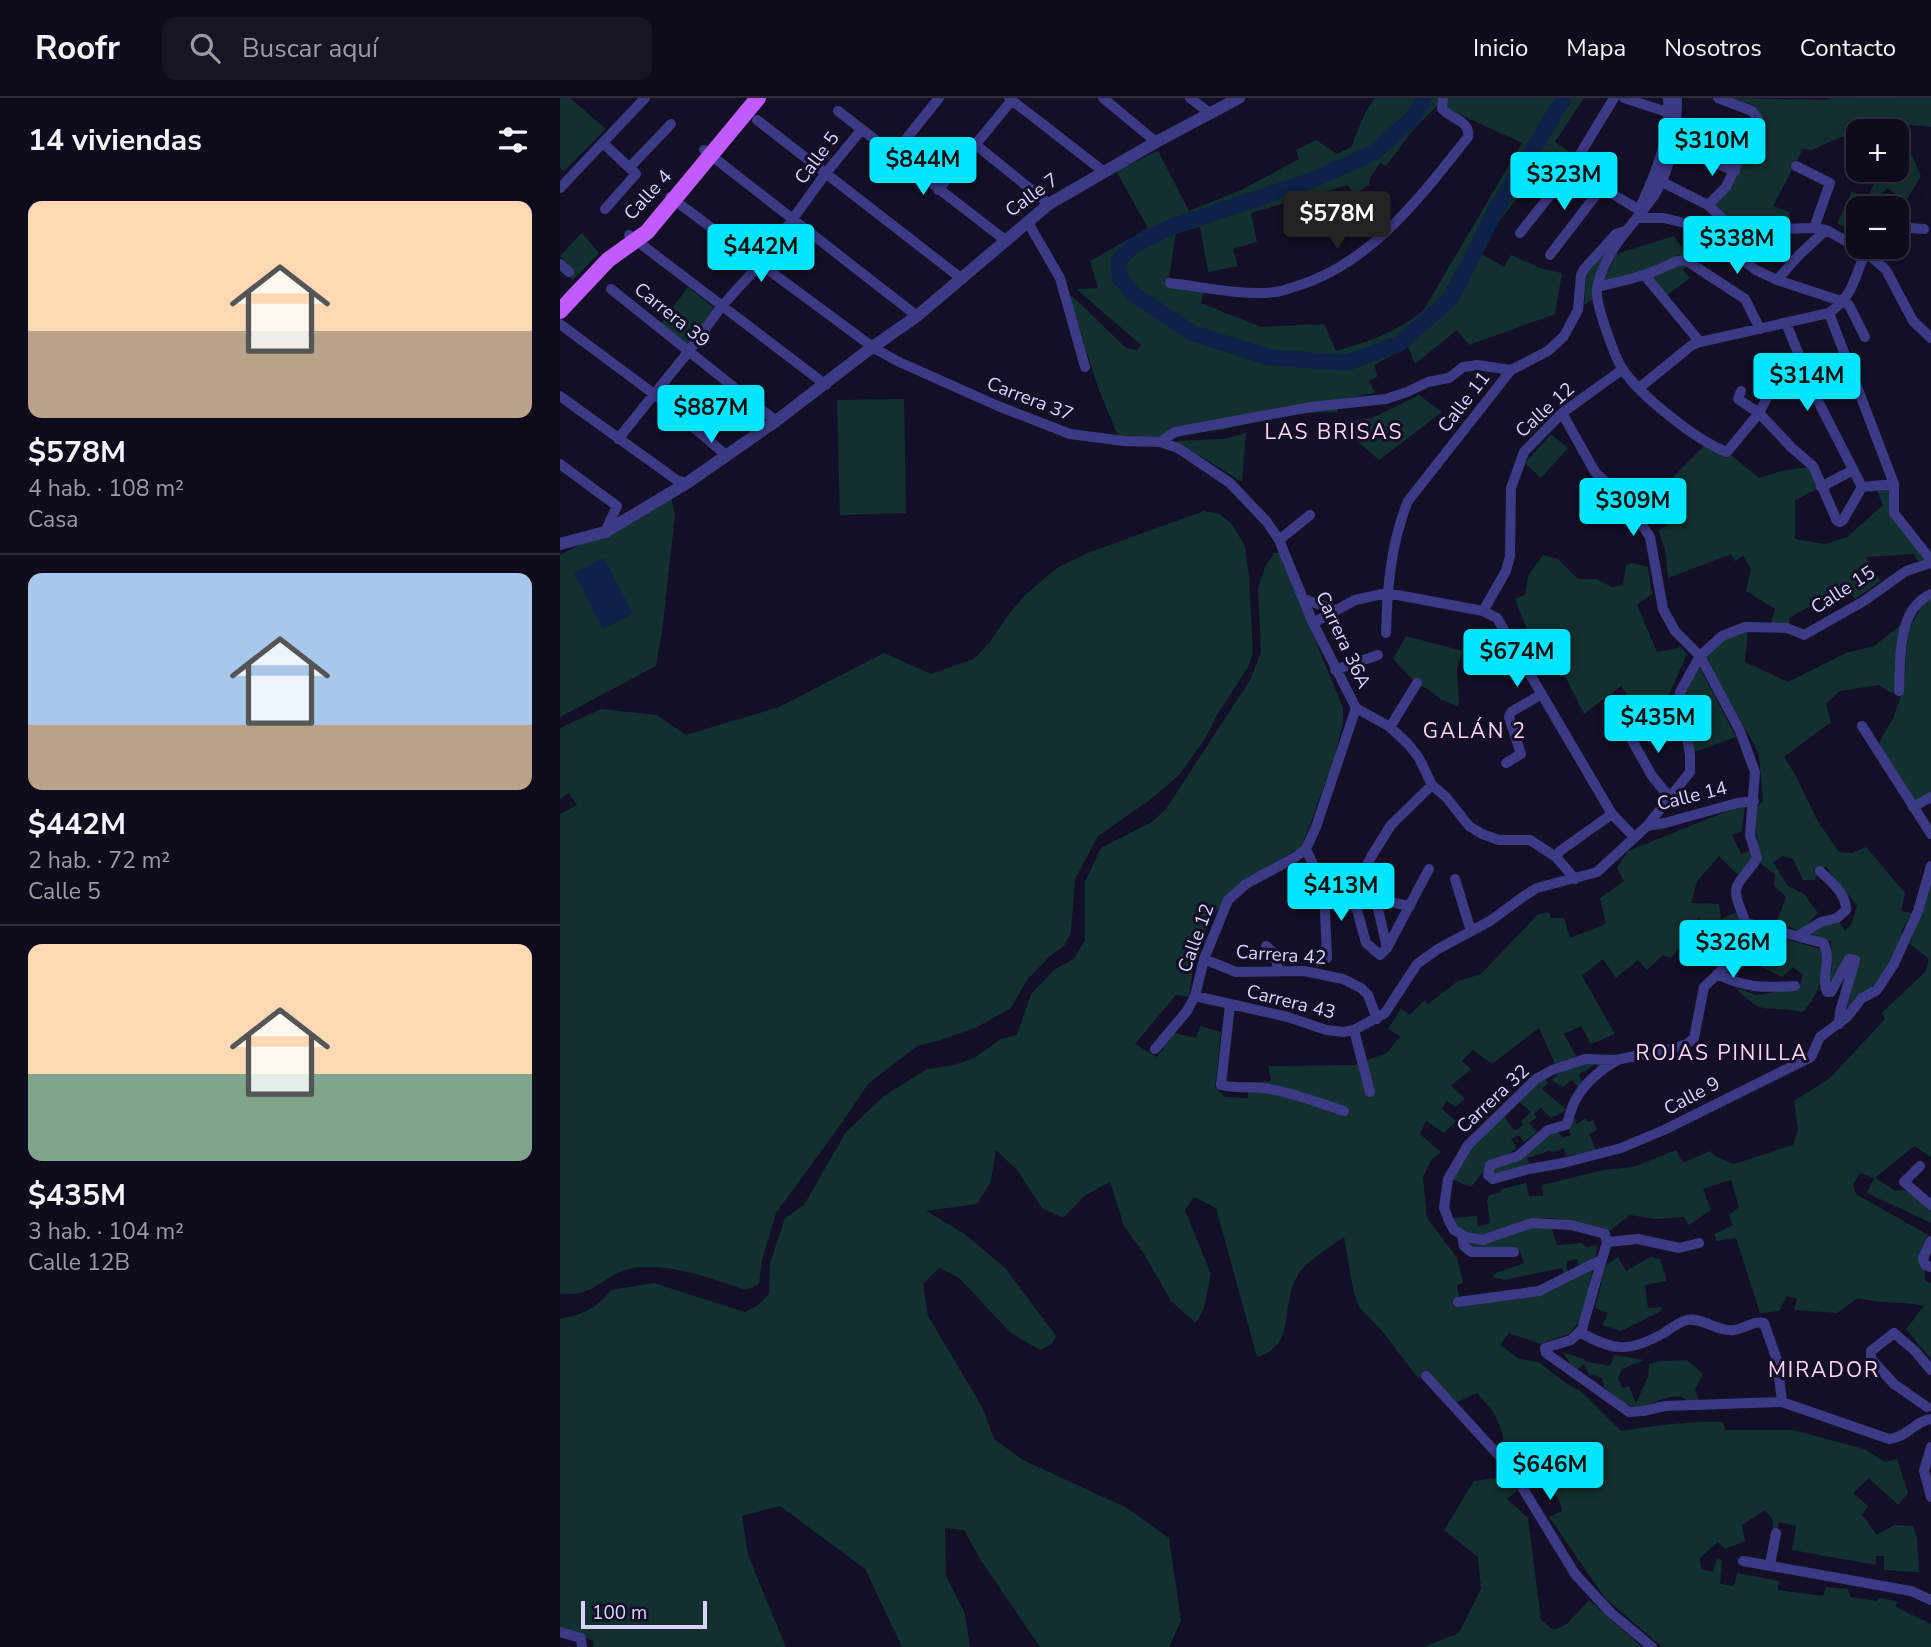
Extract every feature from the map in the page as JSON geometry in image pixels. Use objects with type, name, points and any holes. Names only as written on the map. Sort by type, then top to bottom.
[{"type":"main road","name":"Calle 4","points":[[560,300],[603,254],[647,232],[748,98]]},
{"type":"main road","name":"Calle 4","points":[[707,153],[758,98]]},
{"type":"main road","name":"Calle 4","points":[[560,311],[632,238]]},
{"type":"street","points":[[560,188],[645,98]]},
{"type":"street","points":[[894,155],[939,98]]},
{"type":"street","points":[[1102,98],[1153,140]]},
{"type":"street","points":[[1190,98],[1209,112]]},
{"type":"street","name":"Calle 7","points":[[1209,112],[1229,98]]},
{"type":"street","name":"Calle 7","points":[[563,539],[605,531],[687,483],[825,385],[960,277],[1047,202],[1153,140],[1239,98]]},
{"type":"street","points":[[1170,283],[1239,291],[1277,292],[1319,279],[1354,258],[1388,232],[1468,137],[1466,125],[1445,113],[1442,108],[1443,98]]},
{"type":"street","points":[[1520,233],[1571,169],[1614,98]]},
{"type":"street","points":[[1624,98],[1745,150]]},
{"type":"street","points":[[1639,215],[1674,118],[1668,98]]},
{"type":"street","points":[[1677,98],[1662,183],[1609,256],[1597,288],[1601,312],[1623,369],[1660,408],[1695,434],[1727,452],[1759,413],[1768,396],[1804,373]]},
{"type":"street","points":[[1709,205],[1726,187],[1758,119],[1756,114],[1718,98]]},
{"type":"street","points":[[938,190],[1011,99],[1100,169]]},
{"type":"street","points":[[838,111],[1002,239]]},
{"type":"street","points":[[757,120],[960,277]]},
{"type":"street","points":[[630,167],[671,124]]},
{"type":"street","name":"Calle 5","points":[[618,439],[721,307],[760,264],[826,173],[862,129]]},
{"type":"street","points":[[1715,139],[1708,160],[1735,171]]},
{"type":"street","points":[[603,143],[635,172],[635,176],[605,209]]},
{"type":"street","points":[[976,145],[1047,202]]},
{"type":"street","points":[[707,153],[915,314]]},
{"type":"street","points":[[1796,166],[1830,183],[1814,228]]},
{"type":"street","points":[[1571,169],[1602,187],[1639,215],[1696,226],[1756,270],[1777,280],[1844,302],[1849,305],[1865,337]]},
{"type":"street","points":[[1662,183],[1709,205],[1739,230],[1814,228],[1846,239]]},
{"type":"street","points":[[1550,255],[1602,187]]},
{"type":"street","name":"Carrera 37","points":[[671,198],[870,348],[998,406],[1070,434],[1124,441],[1160,442],[1175,432],[1287,411],[1386,399],[1428,382],[1449,378],[1462,368],[1477,365],[1511,370]]},
{"type":"street","name":"Calle 7","points":[[1002,239],[1047,202]]},
{"type":"street","points":[[1027,221],[1060,278],[1085,367]]},
{"type":"street","points":[[1909,228],[1924,229]]},
{"type":"street","points":[[1777,280],[1826,230]]},
{"type":"street","name":"Calle 11","points":[[1386,633],[1387,593],[1401,519],[1408,501],[1511,370],[1548,352],[1564,336],[1578,310],[1584,269],[1616,234],[1626,231]]},
{"type":"street","points":[[632,238],[825,385]]},
{"type":"street","points":[[1639,388],[1692,345],[1829,313],[1844,302],[1863,259]]},
{"type":"street","points":[[1876,259],[1886,270],[1913,321],[1931,338]]},
{"type":"street","points":[[1597,288],[1646,276],[1681,260],[1687,261],[1745,299],[1760,329]]},
{"type":"street","points":[[560,264],[569,272]]},
{"type":"street","points":[[1646,276],[1700,342]]},
{"type":"street","name":"Carrera 39","points":[[611,289],[776,421]]},
{"type":"street","points":[[1829,313],[1894,484],[1894,513],[1931,561]]},
{"type":"street","points":[[1786,323],[1804,373],[1862,487]]},
{"type":"street","points":[[560,324],[654,394],[726,455]]},
{"type":"street","name":"Calle 12","points":[[1483,611],[1506,571],[1510,556],[1511,488],[1524,452],[1562,413],[1623,369]]},
{"type":"street","points":[[1741,391],[1738,398],[1759,413],[1813,466],[1840,522],[1862,487]]},
{"type":"street","points":[[560,396],[678,481],[687,483]]},
{"type":"street","points":[[1562,413],[1595,472],[1626,501],[1650,537],[1663,609],[1675,631],[1700,656],[1748,749],[1755,772],[1750,835],[1757,858],[1736,889],[1740,908],[1747,923],[1824,943],[1828,968],[1824,988],[1826,992],[1831,992],[1849,960],[1855,960],[1839,1024]]},
{"type":"street","name":"Carrera 36A","points":[[1160,442],[1178,448],[1230,483],[1267,522],[1279,540],[1313,623],[1356,708],[1390,727],[1419,758],[1432,785],[1446,797],[1463,821],[1482,834],[1499,840],[1530,840],[1556,857],[1575,879]]},
{"type":"street","points":[[560,464],[617,506],[605,531]]},
{"type":"street","points":[[1821,487],[1853,470]]},
{"type":"street","points":[[1862,487],[1894,484]]},
{"type":"street","points":[[1279,540],[1310,515]]},
{"type":"street","name":"Calle 15","points":[[1700,656],[1722,636],[1745,627],[1787,628],[1804,635],[1864,601],[1906,571],[1931,561]]},
{"type":"street","points":[[1313,623],[1355,600],[1387,593],[1483,611],[1497,618],[1612,814],[1633,836]]},
{"type":"street","points":[[1899,691],[1904,627],[1923,597],[1931,594]]},
{"type":"street","points":[[1304,599],[1335,610]]},
{"type":"street","points":[[1335,670],[1378,655]]},
{"type":"street","points":[[1647,825],[1690,772],[1687,738],[1678,720],[1680,692],[1700,656]]},
{"type":"street","points":[[1390,727],[1417,683]]},
{"type":"street","points":[[1506,763],[1521,754],[1509,717],[1511,712],[1542,694]]},
{"type":"street","points":[[1327,958],[1324,888],[1306,849],[1356,708]]},
{"type":"street","points":[[1862,726],[1931,834]]},
{"type":"street","points":[[1625,727],[1650,762],[1652,776],[1670,797]]},
{"type":"street","points":[[1384,952],[1366,943],[1353,895],[1371,857],[1391,825],[1432,785]]},
{"type":"street","points":[[1913,807],[1931,797]]},
{"type":"street","name":"Calle 14","points":[[1575,879],[1597,872],[1647,825],[1754,801]]},
{"type":"street","points":[[1556,857],[1560,850],[1612,814]]},
{"type":"street","name":"Calle 12","points":[[1154,1049],[1187,1011],[1195,996],[1204,959],[1228,900],[1246,884],[1306,849]]},
{"type":"street","name":"Calle 9","points":[[1616,1060],[1588,1083],[1575,1100],[1566,1125],[1548,1130],[1518,1156],[1490,1165],[1489,1175],[1493,1179],[1621,1148],[1664,1130],[1811,1057],[1820,1037],[1839,1024],[1862,998],[1877,990],[1894,964],[1918,911],[1931,866]]},
{"type":"street","points":[[1384,952],[1429,869]]},
{"type":"street","points":[[1798,936],[1821,922],[1837,918],[1846,910],[1846,900],[1820,871]]},
{"type":"street","points":[[1455,879],[1471,931]]},
{"type":"street","points":[[1377,1019],[1385,1013],[1417,964],[1438,949],[1490,921],[1537,888],[1575,879]]},
{"type":"street","points":[[1324,888],[1410,906]]},
{"type":"street","points":[[1376,900],[1384,952]]},
{"type":"street","name":"Carrera 32","points":[[1462,1235],[1448,1222],[1444,1197],[1448,1179],[1468,1145],[1536,1079],[1552,1070],[1585,1059],[1616,1060],[1687,1044],[1693,1038],[1704,987],[1726,966],[1734,945],[1746,936],[1747,923]]},
{"type":"street","points":[[1266,946],[1273,951],[1278,971]]},
{"type":"street","name":"Carrera 42","points":[[1204,959],[1236,972],[1304,971],[1343,979],[1368,995],[1377,1019]]},
{"type":"street","points":[[1717,974],[1735,983],[1759,988],[1795,986]]},
{"type":"street","name":"Carrera 43","points":[[1195,996],[1288,1017],[1326,1030],[1354,1030],[1377,1019]]},
{"type":"street","points":[[1230,1005],[1219,1080],[1221,1085],[1233,1089],[1263,1088],[1299,1096],[1344,1111]]},
{"type":"street","points":[[1354,1030],[1370,1091]]},
{"type":"street","points":[[1920,1166],[1904,1182],[1931,1205]]},
{"type":"street","points":[[1514,1251],[1471,1251],[1464,1245],[1462,1235],[1482,1240],[1532,1223],[1571,1225],[1605,1234],[1607,1242],[1582,1329],[1571,1340],[1545,1349],[1546,1353],[1629,1412],[1665,1406],[1782,1402],[1889,1439],[1899,1438],[1924,1420],[1931,1419]]},
{"type":"street","points":[[1607,1242],[1637,1239],[1679,1248],[1699,1243]]},
{"type":"street","points":[[1931,1241],[1923,1258],[1925,1265],[1931,1267]]},
{"type":"street","points":[[1458,1302],[1539,1291],[1601,1260]]},
{"type":"street","points":[[1579,1332],[1605,1346],[1623,1348],[1644,1344],[1684,1321],[1694,1319],[1721,1330],[1736,1330],[1760,1321],[1764,1323],[1777,1360],[1782,1402]]},
{"type":"street","points":[[1930,1406],[1894,1384],[1871,1359],[1871,1351],[1894,1333],[1915,1351],[1931,1370]]},
{"type":"street","points":[[1426,1376],[1511,1469],[1575,1574],[1610,1612],[1653,1647]]},
{"type":"street","points":[[1931,1447],[1924,1471],[1931,1494]]},
{"type":"street","points":[[1770,1565],[1776,1533]]},
{"type":"street","points":[[1743,1561],[1911,1591],[1931,1600]]},
{"type":"street","points":[[560,1632],[581,1638],[582,1647]]},
{"type":"green space","points":[[560,98],[570,98],[606,129],[564,171],[560,168]]},
{"type":"green space","points":[[1375,98],[1440,98],[1439,104],[1413,130],[1386,166],[1380,163],[1370,178],[1369,185],[1354,194],[1348,185],[1251,213],[1257,242],[1233,249],[1238,266],[1208,272],[1200,227],[1176,233],[1168,285],[1204,290],[1201,303],[1261,327],[1324,324],[1336,351],[1382,336],[1423,311],[1522,143],[1448,109],[1444,103],[1445,98],[1584,98],[1555,142],[1574,155],[1552,183],[1538,173],[1490,232],[1480,253],[1504,267],[1511,255],[1542,269],[1562,273],[1555,314],[1469,345],[1457,330],[1415,364],[1408,347],[1374,365],[1378,376],[1369,381],[1375,393],[1337,400],[1337,412],[1281,416],[1221,430],[1187,433],[1158,440],[1118,436],[1099,390],[1069,298],[1072,296],[1126,348],[1137,350],[1141,345],[1076,289],[1098,288],[1090,261],[1148,228],[1116,171],[1158,151],[1189,211],[1239,191],[1299,159],[1296,150],[1316,140],[1337,154],[1351,147],[1365,113]]},
{"type":"green space","points":[[1731,98],[1931,98],[1931,127],[1909,125],[1909,119],[1846,119],[1846,137],[1812,150],[1803,149],[1773,206],[1790,212],[1785,224],[1753,226],[1730,219],[1712,204],[1729,190],[1762,125],[1755,106]]},
{"type":"green space","points":[[1909,149],[1921,176],[1909,196],[1899,196],[1887,188],[1881,196],[1868,196],[1875,182],[1909,182]]},
{"type":"green space","points":[[1846,204],[1846,227],[1837,224]]},
{"type":"green space","points":[[582,233],[599,253],[573,280],[569,277],[573,270],[560,256]]},
{"type":"green space","points":[[1674,236],[1688,257],[1678,255],[1643,276],[1602,285],[1616,254]]},
{"type":"green space","points":[[1617,239],[1595,298],[1584,305],[1587,272]]},
{"type":"green space","points":[[1679,261],[1689,265],[1683,270],[1690,278],[1667,295],[1649,278]]},
{"type":"green space","points":[[688,287],[714,308],[687,345],[660,325]]},
{"type":"green space","points":[[1419,395],[1442,412],[1379,460],[1337,423],[1372,418]]},
{"type":"green space","points":[[904,399],[906,513],[840,515],[837,400]]},
{"type":"green space","points":[[1246,433],[1242,482],[1176,441],[1224,439]]},
{"type":"green space","points":[[1551,434],[1568,448],[1541,478],[1525,463]]},
{"type":"green space","points":[[1704,446],[1728,458],[1731,455],[1759,478],[1781,471],[1811,467],[1817,489],[1795,500],[1795,539],[1825,544],[1847,537],[1883,505],[1876,489],[1892,489],[1891,512],[1928,560],[1919,562],[1913,554],[1866,557],[1881,581],[1855,599],[1844,587],[1789,618],[1790,626],[1771,623],[1775,609],[1746,591],[1751,569],[1743,556],[1735,561],[1731,554],[1668,578],[1665,549],[1658,530],[1669,524],[1661,507],[1651,499]]},
{"type":"green space","points":[[671,496],[675,515],[656,666],[560,717],[560,555]]},
{"type":"green space","points":[[1204,511],[1219,514],[1231,523],[1245,546],[1253,653],[1248,667],[1205,739],[1180,774],[1151,799],[1098,836],[1075,879],[1071,932],[1065,945],[1027,980],[1011,1008],[977,1027],[917,1046],[868,1084],[776,1213],[762,1260],[759,1284],[746,1290],[688,1272],[642,1267],[619,1272],[590,1290],[560,1294],[560,814],[577,805],[569,793],[560,799],[560,728],[601,709],[657,715],[686,735],[779,707],[884,653],[931,674],[974,659],[1025,595],[1057,568],[1090,552]]},
{"type":"green space","points":[[1274,553],[1280,553],[1343,708],[1343,723],[1334,759],[1302,846],[1238,886],[1212,916],[1194,961],[1189,997],[1176,995],[1135,1044],[1157,1057],[1174,1033],[1196,1038],[1200,1026],[1221,1032],[1215,1087],[1225,1097],[1248,1098],[1248,1092],[1267,1091],[1346,1115],[1348,1109],[1301,1092],[1243,1083],[1271,1081],[1268,1066],[1354,1065],[1387,1053],[1400,1036],[1388,1029],[1401,1009],[1410,1015],[1424,1000],[1428,1004],[1458,981],[1481,974],[1538,914],[1549,912],[1551,918],[1564,918],[1570,938],[1606,924],[1600,898],[1624,881],[1617,868],[1628,851],[1745,804],[1742,831],[1732,835],[1741,854],[1751,850],[1751,864],[1738,875],[1719,856],[1697,881],[1691,903],[1719,904],[1721,919],[1737,912],[1744,925],[1742,935],[1730,925],[1720,933],[1698,918],[1689,932],[1700,939],[1680,947],[1671,958],[1663,955],[1647,970],[1638,960],[1616,978],[1603,959],[1582,976],[1615,1034],[1591,1044],[1581,1026],[1564,1034],[1576,1056],[1555,1064],[1539,1028],[1492,1064],[1473,1050],[1462,1061],[1471,1070],[1451,1085],[1465,1099],[1456,1107],[1446,1101],[1442,1109],[1456,1121],[1444,1133],[1426,1121],[1420,1134],[1441,1152],[1431,1160],[1423,1177],[1427,1218],[1457,1258],[1463,1282],[1457,1286],[1459,1296],[1455,1303],[1541,1294],[1593,1266],[1586,1306],[1569,1334],[1540,1344],[1509,1333],[1500,1345],[1518,1358],[1540,1363],[1567,1384],[1581,1391],[1621,1431],[1685,1423],[1723,1422],[1725,1430],[1793,1430],[1864,1449],[1885,1462],[1897,1459],[1908,1493],[1898,1505],[1869,1478],[1853,1493],[1868,1506],[1862,1515],[1877,1535],[1894,1525],[1913,1526],[1917,1538],[1919,1572],[1884,1570],[1884,1556],[1876,1556],[1876,1565],[1792,1550],[1796,1526],[1779,1522],[1778,1528],[1773,1530],[1773,1520],[1765,1510],[1742,1525],[1745,1541],[1725,1549],[1718,1542],[1700,1558],[1701,1569],[1713,1572],[1717,1559],[1722,1560],[1720,1584],[1734,1586],[1737,1573],[1779,1581],[1778,1590],[1823,1596],[1826,1587],[1848,1589],[1850,1597],[1897,1601],[1896,1607],[1931,1624],[1931,1647],[1662,1647],[1605,1598],[1549,1517],[1562,1511],[1559,1500],[1545,1480],[1539,1479],[1529,1487],[1506,1452],[1494,1413],[1477,1393],[1455,1403],[1429,1372],[1418,1378],[1383,1332],[1359,1307],[1344,1237],[1301,1270],[1292,1287],[1283,1334],[1270,1351],[1257,1357],[1216,1208],[1194,1197],[1185,1210],[1211,1274],[1204,1308],[1196,1323],[1171,1301],[1143,1252],[1124,1226],[1110,1182],[1084,1196],[1063,1218],[1042,1208],[1017,1170],[996,1150],[991,1181],[977,1204],[926,1211],[965,1234],[1005,1268],[1056,1336],[1052,1344],[1040,1350],[1011,1333],[959,1278],[939,1268],[923,1284],[928,1316],[982,1407],[994,1439],[1023,1460],[1127,1508],[1169,1538],[1181,1621],[1169,1647],[1040,1647],[980,1559],[964,1530],[945,1528],[946,1576],[965,1614],[970,1647],[902,1647],[865,1569],[780,1506],[742,1516],[748,1555],[786,1647],[593,1647],[594,1641],[560,1628],[560,1319],[588,1310],[611,1290],[654,1283],[745,1312],[760,1304],[769,1294],[770,1263],[785,1218],[804,1205],[846,1132],[884,1096],[927,1069],[954,1065],[974,1058],[1001,1039],[1017,1035],[1031,994],[1055,969],[1074,959],[1085,940],[1085,882],[1101,848],[1152,822],[1166,809],[1250,680],[1261,653],[1258,588],[1265,567]]},
{"type":"green space","points":[[1543,555],[1558,559],[1578,579],[1596,579],[1612,587],[1623,585],[1626,565],[1632,563],[1648,567],[1652,594],[1637,605],[1657,652],[1681,647],[1687,654],[1665,703],[1666,728],[1654,735],[1621,686],[1584,714],[1552,650],[1532,663],[1522,649],[1533,644],[1515,599],[1525,595],[1528,576]]},
{"type":"green space","points":[[1931,597],[1931,794],[1916,802],[1879,743],[1893,718],[1904,688],[1908,630],[1925,601]]},
{"type":"green space","points":[[1902,624],[1897,644],[1896,692],[1891,693],[1879,685],[1840,691],[1826,704],[1831,722],[1784,757],[1817,820],[1839,852],[1852,853],[1866,847],[1905,893],[1901,911],[1912,913],[1902,930],[1900,946],[1890,964],[1869,991],[1861,992],[1846,1013],[1858,963],[1857,955],[1847,955],[1831,984],[1826,987],[1832,969],[1831,941],[1810,933],[1830,923],[1840,923],[1845,931],[1852,923],[1857,906],[1826,867],[1818,868],[1815,880],[1803,880],[1793,859],[1783,856],[1773,862],[1788,886],[1804,894],[1818,913],[1800,932],[1777,921],[1786,897],[1774,886],[1775,874],[1761,864],[1753,811],[1763,801],[1759,753],[1704,656],[1724,639],[1748,630],[1745,662],[1788,682],[1846,653],[1874,646]]},
{"type":"green space","points":[[1406,636],[1463,651],[1457,667],[1459,707],[1418,685],[1393,659]]},
{"type":"green space","points":[[1700,668],[1736,737],[1692,753],[1683,722],[1681,693]]},
{"type":"green space","points":[[1931,874],[1931,1157],[1914,1146],[1875,1178],[1896,1191],[1903,1190],[1912,1194],[1931,1209],[1931,1223],[1867,1193],[1874,1178],[1860,1173],[1853,1184],[1856,1194],[1928,1235],[1920,1256],[1925,1269],[1925,1281],[1931,1283],[1931,1359],[1906,1329],[1924,1306],[1858,1298],[1837,1313],[1794,1310],[1797,1299],[1787,1296],[1779,1311],[1760,1313],[1736,1238],[1716,1241],[1714,1234],[1733,1225],[1729,1215],[1739,1207],[1731,1180],[1703,1189],[1711,1210],[1689,1225],[1684,1217],[1655,1219],[1630,1215],[1608,1232],[1552,1218],[1534,1219],[1488,1234],[1467,1234],[1458,1229],[1452,1218],[1477,1216],[1478,1227],[1490,1223],[1487,1201],[1489,1195],[1500,1193],[1502,1189],[1526,1183],[1529,1196],[1543,1196],[1542,1185],[1603,1170],[1633,1167],[1676,1150],[1683,1163],[1710,1151],[1734,1164],[1793,1145],[1798,1130],[1794,1101],[1830,1078],[1885,1019],[1882,1013],[1926,971],[1929,959],[1910,944]]},
{"type":"green space","points":[[1757,931],[1821,949],[1823,966],[1820,983],[1803,1012],[1760,1007],[1745,998],[1736,988],[1756,995],[1799,988],[1803,975],[1793,967],[1782,977],[1762,967],[1750,957],[1738,974],[1725,972],[1738,949]]},
{"type":"green space","points":[[1593,1061],[1612,1062],[1599,1069],[1596,1064],[1578,1075],[1585,1084],[1579,1088],[1572,1080],[1563,1087],[1551,1080],[1565,1069]]},
{"type":"green space","points":[[1544,1077],[1548,1083],[1542,1089],[1567,1110],[1551,1118],[1541,1108],[1534,1114],[1537,1117],[1529,1123],[1537,1132],[1524,1142],[1519,1135],[1511,1139],[1517,1148],[1486,1168],[1471,1187],[1451,1179],[1469,1147],[1504,1116],[1515,1131],[1523,1125],[1521,1121],[1531,1112],[1517,1100]]},
{"type":"green space","points":[[1573,1116],[1577,1124],[1586,1118],[1588,1122],[1593,1120],[1597,1130],[1589,1134],[1596,1150],[1566,1156],[1564,1148],[1549,1151],[1527,1158],[1530,1166],[1495,1177],[1491,1169],[1558,1131],[1562,1138],[1571,1135],[1567,1124]]},
{"type":"green space","points":[[1532,1226],[1552,1229],[1557,1245],[1597,1245],[1596,1256],[1579,1268],[1577,1259],[1566,1261],[1568,1271],[1563,1274],[1562,1268],[1504,1280],[1492,1277],[1524,1263],[1519,1249],[1495,1251],[1468,1248],[1469,1242],[1485,1242]]},
{"type":"green space","points":[[1618,1257],[1626,1271],[1650,1257],[1660,1259],[1667,1281],[1645,1285],[1648,1308],[1662,1307],[1661,1311],[1621,1331],[1602,1325],[1608,1313],[1595,1308],[1606,1265]]},
{"type":"green space","points":[[1562,1352],[1587,1362],[1610,1366],[1614,1355],[1644,1360],[1622,1369],[1618,1378],[1622,1388],[1629,1386],[1636,1403],[1648,1377],[1649,1364],[1687,1360],[1703,1374],[1695,1389],[1699,1401],[1690,1403],[1677,1396],[1647,1405],[1628,1405],[1604,1387],[1602,1378],[1589,1374],[1584,1364],[1576,1371]]},
{"type":"green space","points":[[1510,1476],[1517,1491],[1507,1499],[1528,1518],[1541,1620],[1554,1630],[1567,1624],[1589,1600],[1642,1647],[1423,1647],[1459,1633],[1481,1589],[1478,1557],[1444,1530],[1474,1481]]},
{"type":"water","points":[[604,558],[633,614],[602,629],[574,573]]},
{"type":"waterway","points":[[1424,98],[1413,118],[1373,153],[1310,181],[1171,227],[1134,245],[1119,260],[1120,278],[1135,295],[1192,333],[1268,357],[1346,363],[1399,344],[1451,298],[1495,212],[1564,98]]},
{"type":"district","name":"LAS BRISAS","points":[[1334,432]]},
{"type":"district","name":"GALÁN 2","points":[[1475,731]]},
{"type":"district","name":"ROJAS PINILLA","points":[[1722,1053]]},
{"type":"district","name":"MIRADOR","points":[[1824,1370]]}]
